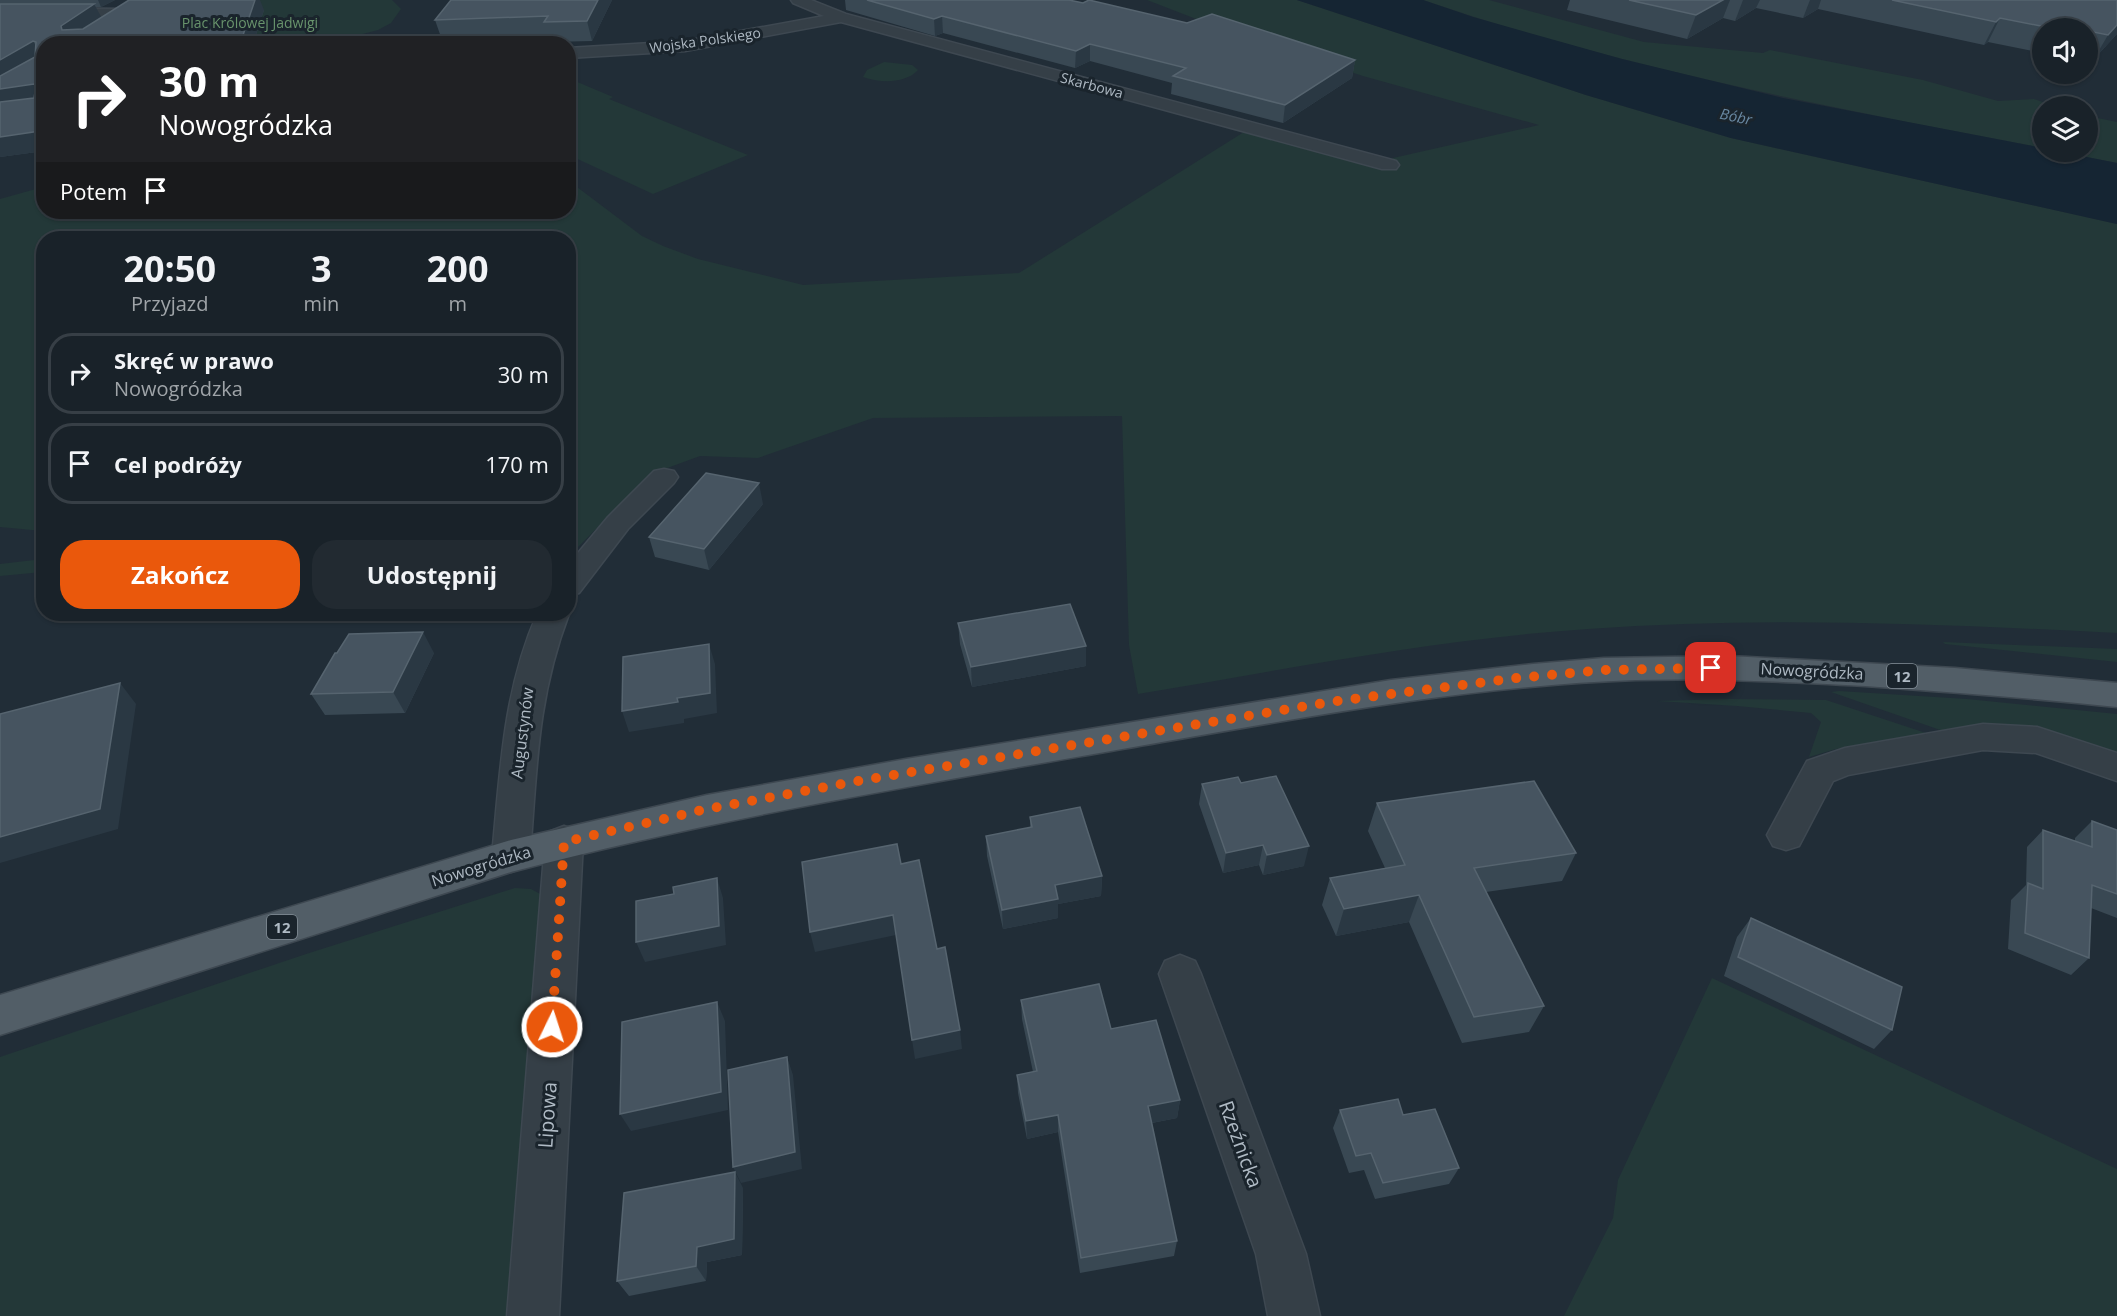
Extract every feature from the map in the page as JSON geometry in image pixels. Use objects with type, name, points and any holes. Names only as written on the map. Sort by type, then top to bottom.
[{"type":"main road","name":"Nowogródzka","points":[[0,1015],[511,856],[564,842],[707,809],[1234,717],[1517,678],[1604,670],[1687,667],[1782,669],[1963,679],[2117,694]]},
{"type":"street","name":"Skarbowa","points":[[798,0],[841,17],[1389,165]]},
{"type":"street","points":[[98,32],[143,4]]},
{"type":"street","points":[[0,13],[127,14]]},
{"type":"street","name":"Wojska Polskiego","points":[[576,53],[684,46],[841,17]]},
{"type":"street","points":[[576,576],[618,523],[664,477]]},
{"type":"street","name":"Augustynów","points":[[511,856],[521,721],[528,680],[550,621]]},
{"type":"street","points":[[1786,836],[1820,771],[1845,762],[1959,740],[2004,736],[2037,740],[2117,767]]},
{"type":"street","name":"Lipowa","points":[[533,1316],[564,842]]},
{"type":"street","name":"Rzeźnicka","points":[[1180,974],[1281,1254],[1294,1316]]},
{"type":"green space","name":"Plac Królowej Jadwigi","points":[[163,0],[392,0],[401,9],[391,23],[378,30],[355,36],[111,36]]},
{"type":"green space","points":[[1147,0],[1297,0],[1586,95],[1731,138],[2117,224],[2117,633],[1919,624],[1787,622],[1588,629],[1419,647],[1138,694],[1129,645],[1122,416],[873,418],[758,458],[700,456],[651,474],[576,549],[576,231],[36,231],[36,530],[0,527],[0,199],[36,189],[36,219],[576,219],[576,186],[642,236],[663,246],[698,259],[803,285],[1019,273],[1244,132],[1384,170],[1393,158],[1539,125],[1363,76],[1235,34]]},
{"type":"green space","points":[[1423,0],[1489,0],[1644,42],[1763,53],[1770,50],[1923,80],[1998,101],[2032,99],[2032,146],[1730,85],[1575,47]]},
{"type":"green space","points":[[884,62],[912,65],[918,70],[906,78],[892,81],[863,77],[867,70]]},
{"type":"green space","points":[[576,81],[613,97],[609,99],[748,155],[653,194],[576,158]]},
{"type":"green space","points":[[2098,118],[2117,122],[2117,163],[2098,159]]},
{"type":"green space","points":[[36,560],[36,573],[0,576],[0,564]]},
{"type":"green space","points":[[1943,642],[2117,649],[2117,662],[1945,644]]},
{"type":"green space","points":[[1831,692],[1967,699],[2117,714],[2117,753],[2053,732],[1946,732]]},
{"type":"green space","points":[[1826,700],[1932,735],[1836,749],[1809,757],[1821,722],[1811,713],[1657,701]]},
{"type":"green space","points":[[515,888],[531,889],[542,895],[511,1316],[0,1316],[0,1057],[306,954]]},
{"type":"green space","points":[[1712,978],[2117,1169],[2117,1316],[1564,1316],[1613,1218],[1618,1180]]},
{"type":"water","name":"Bóbr","points":[[1297,0],[1423,0],[1473,17],[1622,59],[1783,98],[2032,146],[2032,162],[2098,162],[2098,159],[2117,163],[2117,224],[1731,138],[1586,95]]},
{"type":"building","points":[[129,0],[255,0],[243,36],[36,36],[36,42],[33,41],[0,60],[0,4],[94,4],[61,26],[62,30],[83,29]]},
{"type":"building","points":[[451,0],[598,0],[587,21],[544,22],[548,16],[435,20]]},
{"type":"building","points":[[867,0],[1069,0],[1083,3],[1089,0],[1187,23],[1212,14],[1355,60],[1285,105],[1173,76],[1186,68],[1090,44],[1076,51],[942,16],[934,19]]},
{"type":"building","points":[[1629,0],[1723,0],[1696,15]]},
{"type":"building","points":[[1892,0],[2117,0],[2117,25],[2108,35],[2098,33],[2098,18],[2032,18],[2032,24],[2000,18],[1996,22]]},
{"type":"building","points":[[36,42],[36,86],[34,84],[0,89],[0,76],[35,57]]},
{"type":"building","points":[[36,86],[36,132],[0,137],[0,102],[34,98]]},
{"type":"building","points":[[706,473],[759,483],[704,549],[649,537]]},
{"type":"building","points":[[1070,604],[1086,646],[971,667],[958,623]]},
{"type":"building","points":[[423,632],[393,692],[311,694],[349,634]]},
{"type":"building","points":[[709,644],[710,693],[677,698],[678,702],[622,711],[623,657]]},
{"type":"building","points":[[120,683],[100,809],[0,837],[0,714]]},
{"type":"building","points":[[1276,776],[1309,846],[1267,855],[1263,845],[1226,853],[1202,784],[1238,777],[1241,783]]},
{"type":"building","points":[[1534,781],[1576,853],[1474,868],[1544,1006],[1474,1017],[1419,895],[1344,909],[1330,878],[1405,865],[1377,803]]},
{"type":"building","points":[[1080,807],[1102,876],[1055,885],[1058,899],[1002,910],[986,836],[1032,827],[1030,817]]},
{"type":"building","points":[[2092,821],[2117,830],[2117,894],[2092,885],[2089,958],[2025,933],[2028,883],[2043,889],[2043,830],[2092,847]]},
{"type":"building","points":[[897,844],[901,864],[919,860],[937,949],[945,947],[960,1030],[912,1040],[893,915],[810,932],[802,862]]},
{"type":"building","points":[[717,878],[719,926],[636,942],[636,901],[674,894],[673,887]]},
{"type":"building","points":[[1751,918],[1902,987],[1892,1030],[1738,957]]},
{"type":"building","points":[[1099,984],[1111,1029],[1156,1020],[1180,1100],[1148,1106],[1177,1241],[1081,1258],[1058,1115],[1026,1121],[1017,1075],[1037,1071],[1021,1000]]},
{"type":"building","points":[[717,1002],[721,1092],[620,1114],[622,1022]]},
{"type":"building","points":[[787,1057],[795,1152],[733,1167],[728,1070]]},
{"type":"building","points":[[1398,1099],[1403,1115],[1435,1109],[1459,1168],[1383,1183],[1371,1153],[1356,1156],[1340,1110]]},
{"type":"building","points":[[735,1172],[734,1239],[697,1247],[696,1266],[617,1281],[624,1193]]},
{"type":"route","points":[[552,1027],[564,842],[707,809],[864,780],[1337,701],[1517,678],[1604,670],[1711,668]]}]
